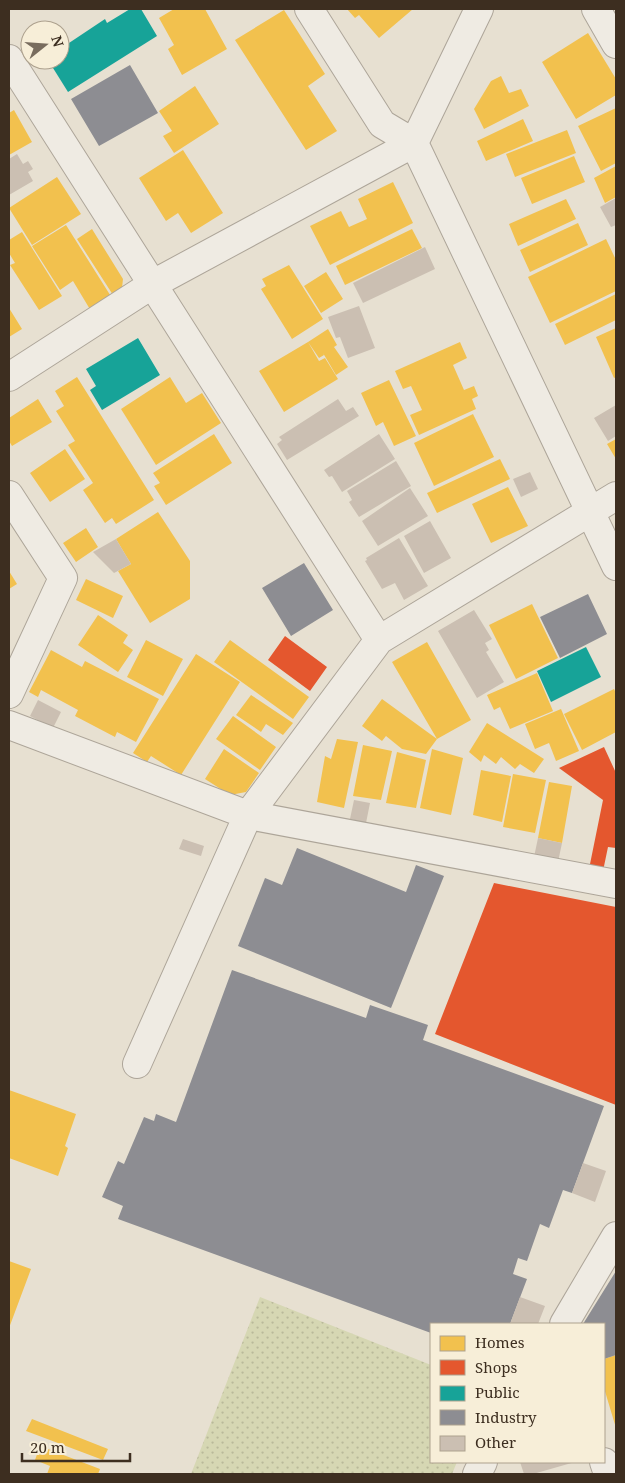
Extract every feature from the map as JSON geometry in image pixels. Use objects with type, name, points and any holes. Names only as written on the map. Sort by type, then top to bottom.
[{"type":"street","points":[[310,9],[382,124],[414,143],[616,566]]},
{"type":"street","points":[[9,377],[153,284],[414,143],[478,9]]},
{"type":"street","points":[[596,9],[616,44]]},
{"type":"street","points":[[9,59],[379,640]]},
{"type":"street","points":[[9,495],[63,578],[9,694]]},
{"type":"street","points":[[137,1064],[248,815],[379,640],[616,496]]},
{"type":"street","points":[[9,725],[248,815],[616,884]]},
{"type":"street","points":[[565,1323],[616,1236]]},
{"type":"green space","points":[[260,1297],[430,1365],[430,1463],[457,1463],[452,1474],[191,1474]]},
{"type":"building: Homes","points":[[174,9],[205,9],[227,49],[182,75],[168,49],[174,45],[159,18]]},
{"type":"building: Homes","points":[[347,9],[413,9],[379,38],[359,15],[355,18]]},
{"type":"building: Homes","points":[[284,10],[325,74],[308,86],[337,131],[306,150],[235,40]]},
{"type":"building: Homes","points":[[588,33],[616,79],[616,95],[576,119],[542,62]]},
{"type":"building: Homes","points":[[501,76],[509,93],[521,89],[529,106],[484,129],[474,109],[491,81]]},
{"type":"building: Homes","points":[[195,86],[219,124],[174,153],[163,136],[172,131],[159,111]]},
{"type":"building: Homes","points":[[616,108],[616,163],[601,171],[578,126]]},
{"type":"building: Homes","points":[[14,110],[32,142],[9,155],[9,113]]},
{"type":"building: Homes","points":[[523,119],[533,141],[486,161],[477,141]]},
{"type":"building: Homes","points":[[567,130],[576,153],[515,177],[506,154]]},
{"type":"building: Homes","points":[[183,150],[223,213],[191,233],[178,213],[166,221],[139,178]]},
{"type":"building: Homes","points":[[574,156],[585,182],[532,204],[521,178]]},
{"type":"building: Homes","points":[[616,166],[616,197],[605,203],[594,178]]},
{"type":"building: Homes","points":[[57,177],[81,214],[32,245],[9,208]]},
{"type":"building: Homes","points":[[393,182],[413,223],[330,265],[310,226],[341,211],[349,227],[367,219],[358,199]]},
{"type":"building: Homes","points":[[566,199],[576,219],[518,246],[509,224]]},
{"type":"building: Homes","points":[[578,223],[588,245],[530,272],[520,250]]},
{"type":"building: Homes","points":[[66,225],[112,298],[91,311],[73,281],[60,290],[32,246]]},
{"type":"building: Homes","points":[[92,229],[123,279],[122,288],[113,295],[77,239]]},
{"type":"building: Homes","points":[[412,229],[422,248],[345,285],[336,266]]},
{"type":"building: Homes","points":[[22,232],[62,296],[39,310],[10,265],[15,263],[9,253],[9,240]]},
{"type":"building: Homes","points":[[606,239],[616,260],[616,291],[550,323],[528,277]]},
{"type":"building: Homes","points":[[289,265],[323,319],[292,339],[261,289],[266,286],[262,279]]},
{"type":"building: Homes","points":[[326,272],[343,299],[321,313],[304,286]]},
{"type":"building: Homes","points":[[616,294],[616,320],[565,345],[555,324]]},
{"type":"building: Homes","points":[[9,308],[22,329],[9,337]]},
{"type":"building: Homes","points":[[616,328],[616,377],[614,378],[596,337]]},
{"type":"building: Homes","points":[[328,329],[337,345],[334,347],[348,367],[336,375],[323,353],[324,355],[319,358],[308,342]]},
{"type":"building: Homes","points":[[308,342],[319,361],[325,358],[338,379],[284,412],[259,371]]},
{"type":"building: Homes","points":[[460,342],[467,358],[453,365],[464,390],[474,386],[478,396],[472,399],[476,409],[419,435],[410,415],[422,410],[411,386],[403,389],[395,371]]},
{"type":"building: Homes","points":[[77,377],[154,500],[116,524],[112,518],[105,523],[83,490],[93,483],[68,445],[75,441],[56,411],[64,406],[55,391]]},
{"type":"building: Homes","points":[[170,377],[186,403],[202,393],[221,423],[156,465],[121,409]]},
{"type":"building: Homes","points":[[389,380],[416,436],[394,446],[383,422],[376,426],[361,393]]},
{"type":"building: Homes","points":[[38,399],[52,422],[12,446],[9,441],[9,418]]},
{"type":"building: Homes","points":[[473,414],[494,457],[434,486],[414,443]]},
{"type":"building: Homes","points":[[214,434],[232,463],[166,505],[154,486],[160,483],[153,473]]},
{"type":"building: Homes","points":[[616,439],[616,459],[607,444]]},
{"type":"building: Homes","points":[[65,449],[85,479],[50,502],[30,473]]},
{"type":"building: Homes","points":[[500,459],[510,479],[437,513],[427,493]]},
{"type":"building: Homes","points":[[508,487],[528,526],[491,543],[472,504]]},
{"type":"building: Homes","points":[[158,512],[190,561],[190,599],[150,623],[118,571],[131,564],[116,539]]},
{"type":"building: Homes","points":[[86,528],[98,547],[76,562],[63,543]]},
{"type":"building: Homes","points":[[9,571],[17,584],[9,589]]},
{"type":"building: Homes","points":[[86,579],[123,596],[113,618],[76,600]]},
{"type":"building: Homes","points":[[532,604],[558,658],[516,679],[489,625]]},
{"type":"building: Homes","points":[[98,615],[128,635],[123,643],[133,650],[118,672],[78,645]]},
{"type":"building: Homes","points":[[146,640],[183,659],[163,696],[127,677]]},
{"type":"building: Homes","points":[[230,640],[309,697],[293,719],[214,662]]},
{"type":"building: Homes","points":[[427,642],[471,720],[437,739],[392,662]]},
{"type":"building: Homes","points":[[51,650],[82,667],[85,661],[159,699],[136,742],[117,732],[115,737],[75,716],[78,710],[41,690],[38,697],[29,692]]},
{"type":"building: Homes","points":[[196,654],[240,682],[181,775],[151,756],[147,762],[133,753]]},
{"type":"building: Homes","points":[[537,673],[553,711],[510,729],[500,707],[494,710],[487,695]]},
{"type":"building: Homes","points":[[614,689],[616,693],[616,732],[582,750],[564,714]]},
{"type":"building: Homes","points":[[251,695],[293,723],[283,735],[266,724],[261,732],[236,715]]},
{"type":"building: Homes","points":[[382,699],[437,739],[426,754],[402,749],[386,736],[382,741],[362,726]]},
{"type":"building: Homes","points":[[561,709],[579,751],[556,761],[549,743],[535,749],[525,724]]},
{"type":"building: Homes","points":[[233,716],[276,747],[260,770],[216,739]]},
{"type":"building: Homes","points":[[487,723],[544,759],[534,773],[520,764],[515,769],[501,757],[496,764],[484,755],[481,762],[469,752]]},
{"type":"building: Homes","points":[[337,739],[358,742],[344,808],[317,802],[325,756],[331,759]]},
{"type":"building: Homes","points":[[363,745],[392,751],[381,800],[353,796]]},
{"type":"building: Homes","points":[[224,749],[259,773],[246,792],[230,795],[205,779]]},
{"type":"building: Homes","points":[[432,749],[463,758],[451,815],[420,808]]},
{"type":"building: Homes","points":[[397,752],[426,760],[416,808],[386,803]]},
{"type":"building: Homes","points":[[481,770],[511,776],[502,822],[473,815]]},
{"type":"building: Homes","points":[[513,774],[546,780],[535,833],[503,827]]},
{"type":"building: Homes","points":[[549,782],[572,786],[562,843],[538,838]]},
{"type":"building: Homes","points":[[9,1090],[76,1114],[65,1146],[68,1148],[58,1176],[9,1158]]},
{"type":"building: Homes","points":[[9,1261],[31,1269],[9,1328]]},
{"type":"building: Homes","points":[[616,1355],[616,1428],[605,1391],[605,1359]]},
{"type":"building: Homes","points":[[32,1419],[108,1449],[103,1460],[26,1431]]},
{"type":"building: Homes","points":[[40,1446],[100,1469],[98,1474],[47,1474],[50,1466],[35,1460]]},
{"type":"building: Shops","points":[[285,636],[327,667],[310,691],[268,660]]},
{"type":"building: Shops","points":[[604,747],[616,773],[616,848],[608,847],[603,871],[589,869],[603,800],[559,768]]},
{"type":"building: Shops","points":[[494,883],[616,907],[616,1105],[435,1034]]},
{"type":"building: Public","points":[[130,9],[141,9],[157,36],[68,92],[54,70],[70,70],[70,42],[105,19],[107,23]]},
{"type":"building: Public","points":[[138,338],[160,375],[102,410],[90,390],[96,386],[86,369]]},
{"type":"building: Public","points":[[586,647],[601,677],[551,702],[537,671]]},
{"type":"building: Industry","points":[[130,65],[158,113],[99,146],[71,99]]},
{"type":"building: Industry","points":[[304,563],[333,610],[291,636],[262,588]]},
{"type":"building: Industry","points":[[588,594],[607,634],[560,658],[540,617]]},
{"type":"building: Industry","points":[[297,848],[406,892],[416,865],[444,876],[391,1008],[238,946],[265,878],[282,885]]},
{"type":"building: Industry","points":[[232,970],[366,1018],[370,1005],[428,1025],[423,1040],[604,1106],[572,1193],[563,1190],[549,1228],[540,1224],[527,1261],[518,1258],[513,1274],[527,1279],[510,1323],[430,1323],[430,1333],[118,1219],[123,1206],[102,1197],[118,1161],[124,1164],[144,1117],[154,1121],[156,1114],[176,1122]]},
{"type":"building: Industry","points":[[616,1271],[616,1355],[605,1359],[605,1323],[584,1323]]},
{"type":"building: Other","points":[[17,154],[23,164],[28,161],[33,169],[28,172],[33,181],[9,195],[9,159]]},
{"type":"building: Other","points":[[616,198],[616,225],[611,227],[600,207]]},
{"type":"building: Other","points":[[425,247],[435,269],[363,303],[353,283]]},
{"type":"building: Other","points":[[359,306],[375,348],[348,358],[340,337],[336,338],[328,317]]},
{"type":"building: Other","points":[[338,399],[346,411],[353,407],[359,416],[287,460],[277,444],[282,440],[279,437]]},
{"type":"building: Other","points":[[616,405],[616,436],[608,441],[594,418]]},
{"type":"building: Other","points":[[379,434],[395,459],[342,492],[332,476],[329,477],[324,470]]},
{"type":"building: Other","points":[[396,461],[411,486],[359,517],[349,502],[352,500],[347,491]]},
{"type":"building: Other","points":[[530,472],[538,489],[521,497],[513,479]]},
{"type":"building: Other","points":[[410,488],[428,516],[378,546],[362,521]]},
{"type":"building: Other","points":[[430,521],[451,558],[424,573],[404,536]]},
{"type":"building: Other","points":[[399,538],[428,586],[404,600],[395,583],[382,589],[365,561],[367,560],[366,558]]},
{"type":"building: Other","points":[[116,539],[131,564],[114,573],[93,552]]},
{"type":"building: Other","points":[[474,610],[492,639],[485,643],[489,650],[486,652],[504,682],[477,698],[438,631]]},
{"type":"building: Other","points":[[38,700],[61,712],[53,728],[30,716]]},
{"type":"building: Other","points":[[354,800],[370,803],[366,823],[350,819]]},
{"type":"building: Other","points":[[538,838],[562,843],[558,862],[534,857]]},
{"type":"building: Other","points":[[183,839],[204,846],[201,856],[179,849]]},
{"type":"building: Other","points":[[583,1163],[606,1171],[595,1202],[572,1193]]},
{"type":"building: Other","points":[[520,1297],[545,1306],[538,1323],[510,1323]]},
{"type":"building: Other","points":[[520,1463],[572,1463],[533,1474],[524,1474]]}]
